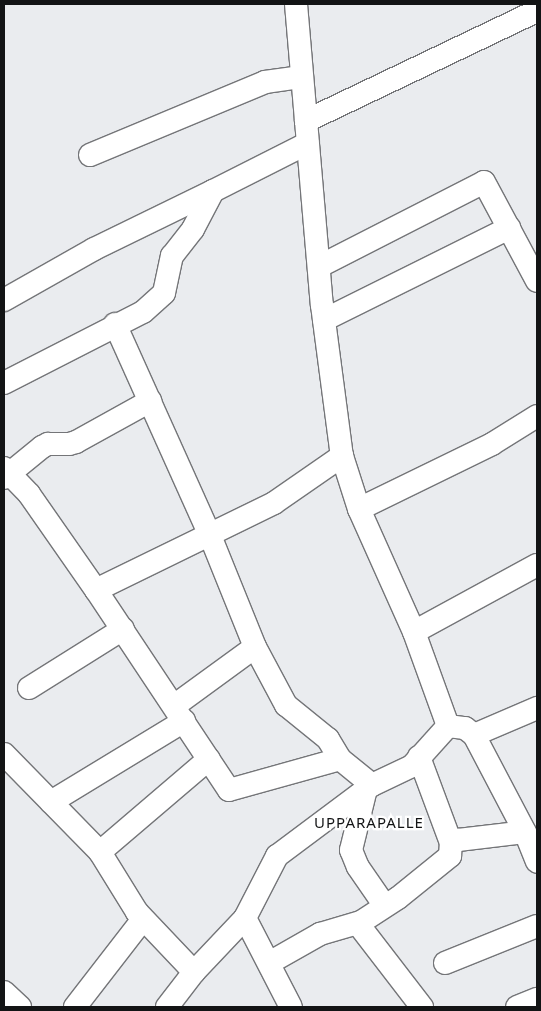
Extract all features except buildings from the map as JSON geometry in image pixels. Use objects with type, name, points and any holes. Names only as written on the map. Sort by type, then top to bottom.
[{"type":"street","points":[[299,5],[302,77],[324,320],[342,456],[359,509],[414,632],[448,726]]},
{"type":"street","points":[[4,300],[94,249],[213,191],[307,132],[537,11]]},
{"type":"street","points":[[90,156],[265,82],[302,77]]},
{"type":"street","points":[[320,266],[484,182],[537,281]]},
{"type":"street","points":[[4,383],[115,324],[143,312],[164,293],[172,256],[193,229],[213,191]]},
{"type":"street","points":[[324,320],[509,228]]},
{"type":"street","points":[[115,324],[209,533],[255,647],[286,705],[328,739],[340,759],[369,787]]},
{"type":"street","points":[[150,401],[76,442],[42,446],[5,474],[29,494],[96,590],[229,790],[340,759]]},
{"type":"street","points":[[359,509],[492,444],[537,416]]},
{"type":"street","points":[[96,590],[209,533],[274,503],[342,456]]},
{"type":"street","points":[[414,632],[537,565]]},
{"type":"street","points":[[28,688],[122,629]]},
{"type":"street","points":[[51,802],[179,714],[255,647]]},
{"type":"street","points":[[474,735],[537,708]]},
{"type":"street","points":[[448,726],[464,728],[474,735],[525,832],[537,862]]},
{"type":"street","points":[[167,1007],[194,972],[245,918],[277,856],[369,787],[412,766],[448,726]]},
{"type":"street","points":[[4,754],[100,852],[143,919],[194,972]]},
{"type":"street","points":[[269,963],[320,934],[358,924],[447,859],[452,850],[451,844],[419,758]]},
{"type":"street","points":[[100,852],[210,759]]},
{"type":"street","points":[[369,787],[352,850],[358,867],[385,906]]},
{"type":"street","points":[[451,844],[458,840],[525,832]]},
{"type":"street","points":[[245,918],[291,1007]]},
{"type":"street","points":[[75,1007],[143,919]]},
{"type":"street","points":[[358,924],[422,1007]]},
{"type":"street","points":[[445,963],[537,926]]},
{"type":"street","points":[[4,992],[20,1007]]},
{"type":"street","points":[[517,1007],[537,999]]},
{"type":"district","name":"UPPARAPALLE","points":[[369,823]]}]
